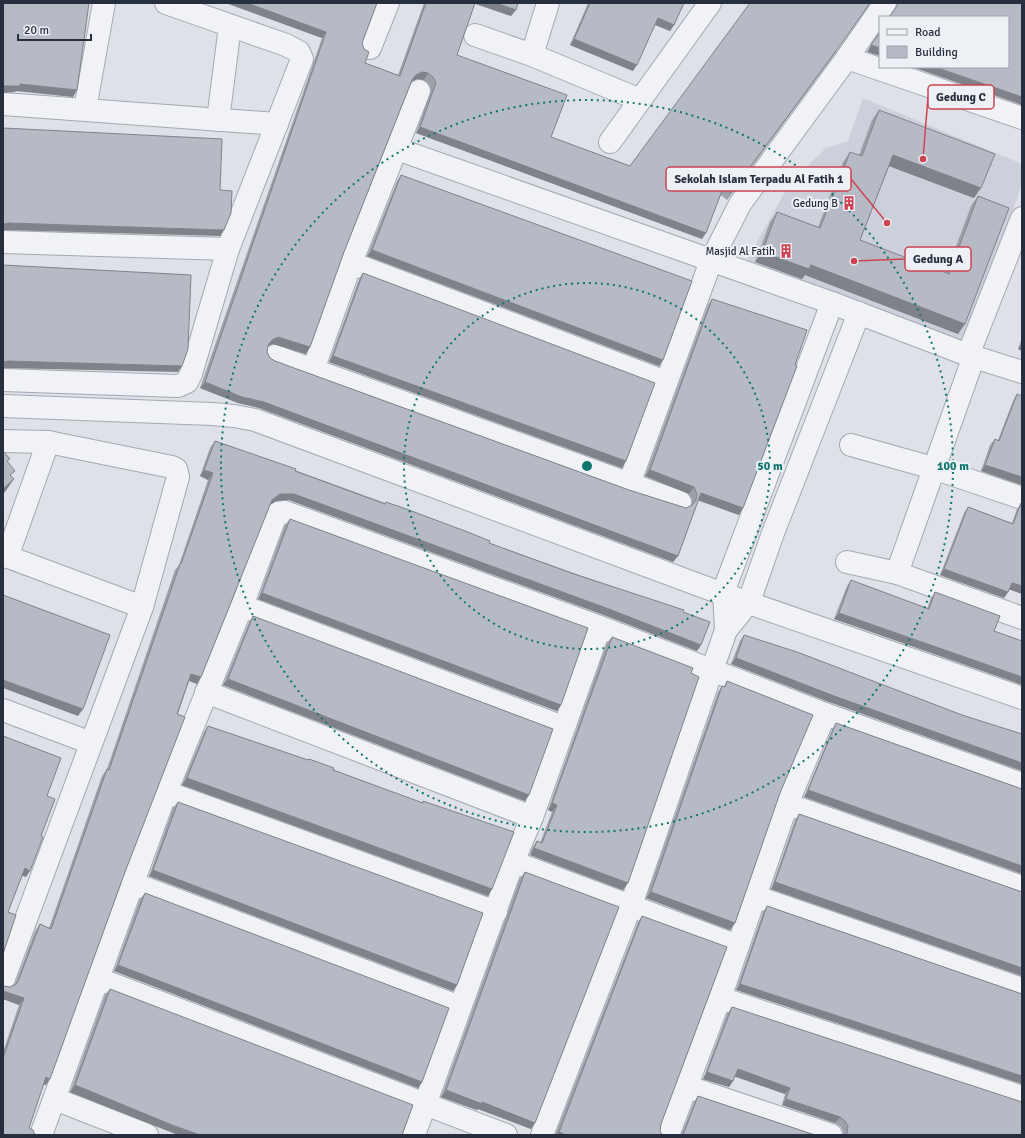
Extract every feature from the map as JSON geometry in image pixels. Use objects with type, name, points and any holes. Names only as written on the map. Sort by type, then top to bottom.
[{"type":"street","points":[[86,109],[104,3]]},
{"type":"street","points":[[3,380],[178,386],[187,382],[191,374],[228,249],[277,124],[301,56],[294,49],[166,3]]},
{"type":"street","points":[[370,48],[388,3]]},
{"type":"street","points":[[532,55],[548,3]]},
{"type":"street","points":[[610,142],[710,3]]},
{"type":"street","points":[[629,484],[711,261],[740,204],[848,58],[885,3]]},
{"type":"street","points":[[218,120],[230,26]]},
{"type":"street","points":[[474,35],[532,55],[640,100]]},
{"type":"street","points":[[848,58],[1022,118]]},
{"type":"street","points":[[313,370],[351,263],[419,91]]},
{"type":"street","points":[[3,104],[277,124]]},
{"type":"street","points":[[397,148],[832,303],[971,355],[1022,372]]},
{"type":"street","points":[[897,573],[971,355],[1020,227]]},
{"type":"street","points":[[3,242],[228,249]]},
{"type":"street","points":[[351,263],[666,382]]},
{"type":"street","points":[[726,630],[723,594],[832,303]]},
{"type":"street","points":[[542,1135],[630,905],[726,630],[748,602],[773,533],[859,313]]},
{"type":"street","points":[[275,356],[680,502]]},
{"type":"street","points":[[3,406],[212,414],[255,420],[723,594],[1022,698]]},
{"type":"street","points":[[3,441],[48,442],[172,467],[178,472],[178,481],[142,607],[3,981]]},
{"type":"street","points":[[48,442],[5,556],[142,607]]},
{"type":"street","points":[[851,445],[933,468],[1022,498]]},
{"type":"street","points":[[41,1135],[166,792],[242,606],[274,520],[278,513],[285,512],[600,627],[825,714],[1022,784]]},
{"type":"street","points":[[749,525],[773,533]]},
{"type":"street","points":[[847,562],[897,573],[1022,618]]},
{"type":"street","points":[[242,606],[563,727]]},
{"type":"street","points":[[414,1135],[513,862],[532,817],[600,627]]},
{"type":"street","points":[[206,692],[532,817]]},
{"type":"street","points":[[3,710],[91,743]]},
{"type":"street","points":[[668,1135],[688,1087],[720,998],[787,804],[825,714]]},
{"type":"street","points":[[166,792],[496,912]]},
{"type":"street","points":[[787,804],[1022,887]]},
{"type":"street","points":[[513,862],[738,946]]},
{"type":"street","points":[[132,883],[460,1007]]},
{"type":"street","points":[[754,896],[1022,989]]},
{"type":"street","points":[[99,979],[506,1135]]},
{"type":"street","points":[[720,998],[1022,1097]]},
{"type":"street","points":[[688,1087],[831,1135]]},
{"type":"street","points":[[54,1099],[148,1135]]},
{"type":"shaded area","points":[[863,98],[1022,164],[1022,185],[962,342],[746,261],[790,183],[826,148],[848,141]]},
{"type":"building","points":[[3,3],[89,3],[77,90],[20,84],[20,86],[3,86]]},
{"type":"building","points":[[247,3],[377,3],[362,43],[364,49],[369,52],[365,63],[400,76],[426,3],[475,3],[457,55],[567,95],[551,137],[630,166],[750,3],[870,3],[731,193],[723,188],[706,233],[420,127],[436,83],[433,77],[428,73],[422,72],[416,75],[412,80],[344,252],[310,347],[278,337],[272,340],[268,345],[267,352],[270,358],[275,361],[629,490],[686,508],[692,505],[696,500],[697,494],[694,487],[650,470],[712,299],[807,330],[795,365],[797,366],[743,508],[701,493],[678,556],[264,402],[242,397],[205,382],[326,32]]},
{"type":"building","points":[[496,3],[518,3],[516,10]]},
{"type":"building","points":[[590,3],[684,3],[674,25],[658,18],[637,65],[574,39]]},
{"type":"building","points":[[899,3],[1022,3],[1022,97],[938,68],[1009,68],[1009,16],[890,16]]},
{"type":"building","points":[[879,33],[879,48],[871,45]]},
{"type":"building","points":[[879,110],[995,154],[981,188],[893,155],[860,240],[949,274],[978,196],[1009,208],[965,324],[811,265],[809,269],[762,252],[777,212],[820,228],[850,152],[862,156]]},
{"type":"building","points":[[3,128],[222,139],[220,190],[232,191],[231,213],[224,230],[3,224]]},
{"type":"building","points":[[401,175],[692,281],[663,360],[372,250]]},
{"type":"building","points":[[3,265],[191,275],[188,349],[182,366],[3,362]]},
{"type":"building","points":[[363,273],[655,383],[626,461],[333,356]]},
{"type":"building","points":[[1017,394],[1022,396],[1022,477],[985,465],[995,439],[999,441]]},
{"type":"building","points":[[215,441],[296,469],[295,471],[385,504],[386,502],[409,510],[490,541],[489,543],[574,574],[684,610],[683,612],[710,622],[701,645],[609,609],[294,494],[280,494],[272,500],[201,677],[191,674],[177,714],[185,717],[125,872],[50,1079],[46,1077],[29,1128],[33,1130],[35,1135],[3,1135],[3,1058],[24,998],[3,991],[3,986],[10,987],[16,984],[19,979],[40,924],[51,929],[107,769],[109,770],[213,473],[204,470]]},
{"type":"building","points":[[3,451],[10,459],[7,461],[15,471],[10,475],[14,479],[3,489]]},
{"type":"building","points":[[1021,503],[1022,586],[1012,583],[1008,592],[944,569],[968,507],[1013,524]]},
{"type":"building","points":[[290,519],[588,628],[561,705],[262,593]]},
{"type":"building","points":[[851,580],[929,609],[935,592],[1000,616],[994,631],[1022,641],[1022,677],[839,613]]},
{"type":"building","points":[[3,595],[110,635],[83,709],[3,680]]},
{"type":"building","points":[[253,616],[553,729],[529,795],[228,679]]},
{"type":"building","points":[[744,635],[797,652],[962,715],[1022,734],[1022,763],[834,696],[736,658]]},
{"type":"building","points":[[612,637],[693,668],[691,673],[699,677],[628,883],[534,848],[537,841],[542,843],[557,805],[552,803]]},
{"type":"building","points":[[727,681],[813,715],[780,793],[735,923],[651,892],[722,686],[725,687]]},
{"type":"building","points":[[836,723],[1022,789],[1022,866],[808,790]]},
{"type":"building","points":[[208,726],[308,760],[309,759],[334,768],[333,770],[423,803],[423,801],[514,832],[492,889],[187,778]]},
{"type":"building","points":[[3,736],[61,758],[47,796],[55,799],[41,836],[43,837],[30,871],[25,868],[8,912],[16,915],[3,954]]},
{"type":"building","points":[[178,802],[483,913],[457,985],[153,870]]},
{"type":"building","points":[[799,814],[1022,892],[1022,968],[775,882]]},
{"type":"building","points":[[525,872],[619,907],[535,1123],[482,1102],[482,1104],[446,1090]]},
{"type":"building","points":[[145,893],[449,1008],[422,1082],[118,965]]},
{"type":"building","points":[[767,906],[1022,994],[1022,1076],[740,984]]},
{"type":"building","points":[[642,916],[727,947],[661,1124],[660,1131],[662,1135],[566,1135],[559,1132]]},
{"type":"building","points":[[110,989],[413,1105],[402,1135],[200,1135],[75,1085]]},
{"type":"building","points":[[732,1007],[1022,1102],[1022,1135],[846,1135],[848,1126],[840,1117],[786,1099],[790,1088],[738,1069],[733,1081],[707,1072]]},
{"type":"building","points":[[698,1096],[815,1135],[683,1135]]},
{"type":"place","name":"Gedung C","points":[[923,159]]},
{"type":"place","name":"Gedung B","points":[[849,203]]},
{"type":"place","name":"Sekolah Islam Terpadu Al Fatih 1","points":[[887,223]]},
{"type":"place","name":"Masjid Al Fatih","points":[[786,251]]},
{"type":"place","name":"Gedung A","points":[[854,261]]}]
